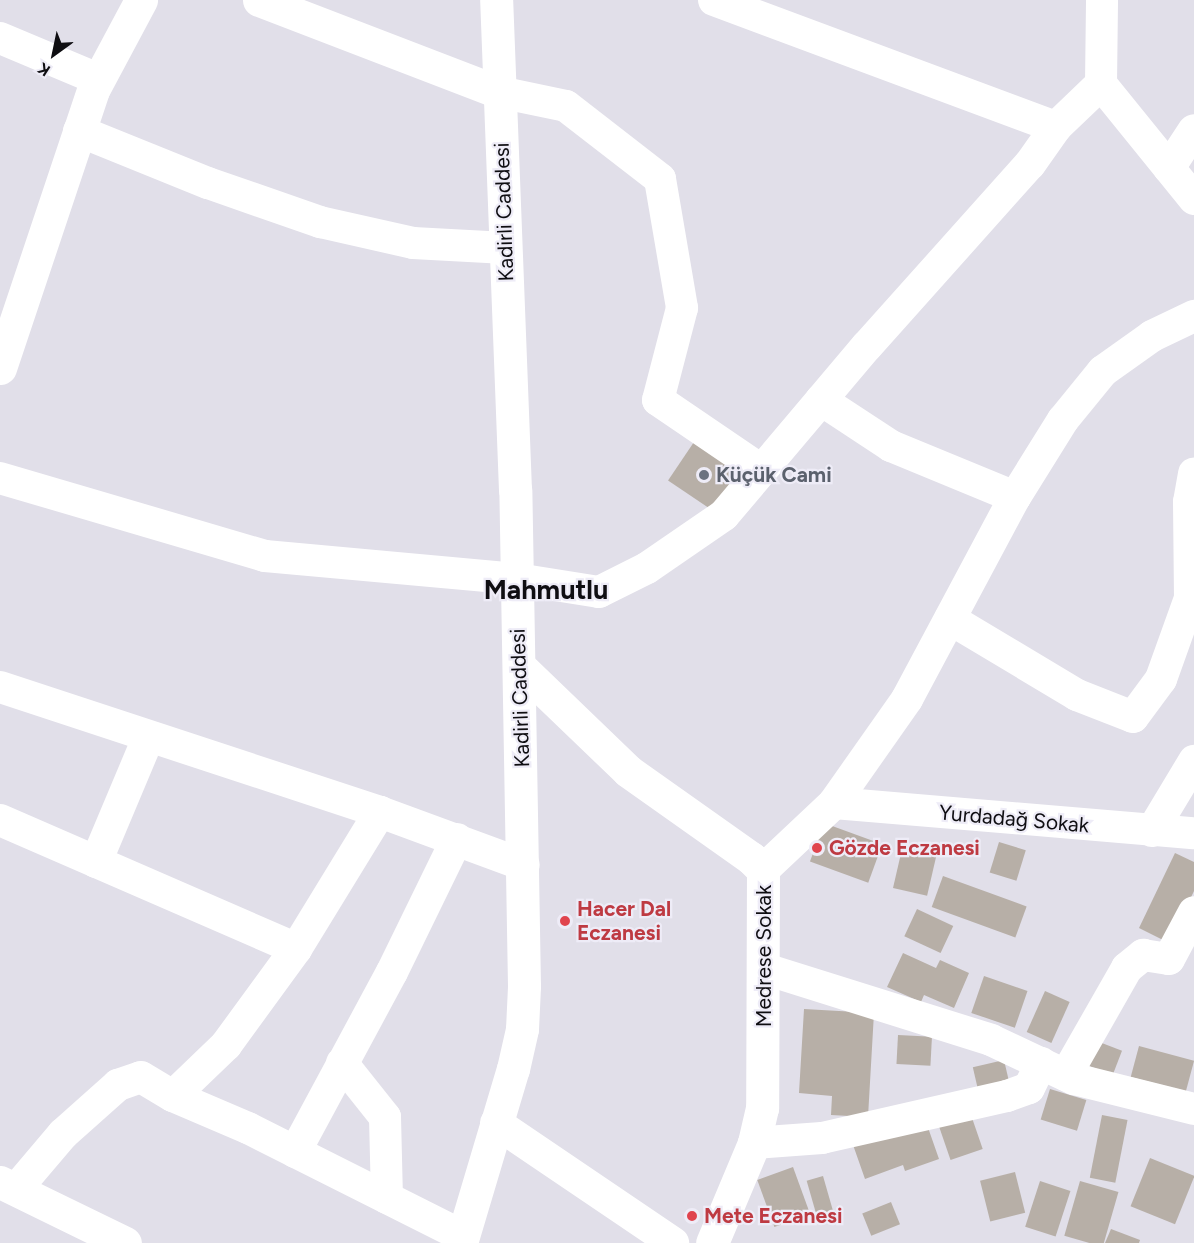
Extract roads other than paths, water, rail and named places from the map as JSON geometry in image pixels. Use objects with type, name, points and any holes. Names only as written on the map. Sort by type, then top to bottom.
[{"type":"main road","points":[[3,351],[98,79],[141,0]]},
{"type":"main road","points":[[259,0],[499,92]]},
{"type":"main road","name":"Kadirli Caddesi","points":[[462,1240],[522,1029],[524,865],[517,579],[496,0]]},
{"type":"main road","name":"Medrese Sokak","points":[[519,666],[628,771],[752,858],[763,870],[764,1068],[754,1143],[712,1243]]},
{"type":"main road","points":[[9,1185],[125,1243]]},
{"type":"street","points":[[714,0],[1056,127]]},
{"type":"street","points":[[1102,0],[1101,84],[1194,199]]},
{"type":"street","points":[[0,38],[98,79]]},
{"type":"street","points":[[0,478],[265,556],[517,579],[599,592],[648,568],[724,515],[821,400],[1030,164],[1056,127],[1101,84]]},
{"type":"street","points":[[499,92],[566,106],[660,179],[682,308],[658,400],[762,470]]},
{"type":"street","points":[[1169,168],[1194,130]]},
{"type":"street","points":[[79,131],[207,183],[320,222],[413,243],[506,249]]},
{"type":"street","points":[[763,870],[834,803],[907,699],[1015,497],[1063,420],[1103,371],[1152,336],[1194,316]]},
{"type":"street","points":[[821,400],[891,446],[1015,497]]},
{"type":"street","points":[[950,619],[1077,695],[1133,717],[1161,679],[1192,599],[1189,502],[1194,473]]},
{"type":"street","points":[[0,687],[457,839],[524,865]]},
{"type":"street","points":[[96,862],[148,738]]},
{"type":"street","points":[[1152,831],[1194,761]]},
{"type":"street","name":"Yurdadağ Sokak","points":[[834,803],[1194,833]]},
{"type":"street","points":[[173,1096],[226,1045],[296,949],[380,813]]},
{"type":"street","points":[[0,820],[296,949]]},
{"type":"street","points":[[295,1152],[457,839]]},
{"type":"street","points":[[754,1143],[822,1138],[1007,1096],[1029,1088],[1054,1069],[1127,968],[1143,955],[1169,959],[1194,912]]},
{"type":"street","points":[[765,969],[991,1040],[1054,1069],[1194,1109]]},
{"type":"street","points":[[342,1063],[385,1117],[387,1198]]},
{"type":"street","points":[[9,1185],[118,1085],[141,1077],[173,1096],[295,1152],[387,1198],[462,1240]]},
{"type":"street","points":[[496,1123],[673,1243]]},
{"type":"place","name":"Küçük Cami","points":[[704,475]]},
{"type":"place","name":"Gözde Eczanesi","points":[[817,848]]},
{"type":"place","name":"Hacer Dal Eczanesi","points":[[565,921]]},
{"type":"place","name":"Mete Eczanesi","points":[[692,1216]]},
{"type":"district","name":"Mahmutlu","points":[[546,590]]}]
